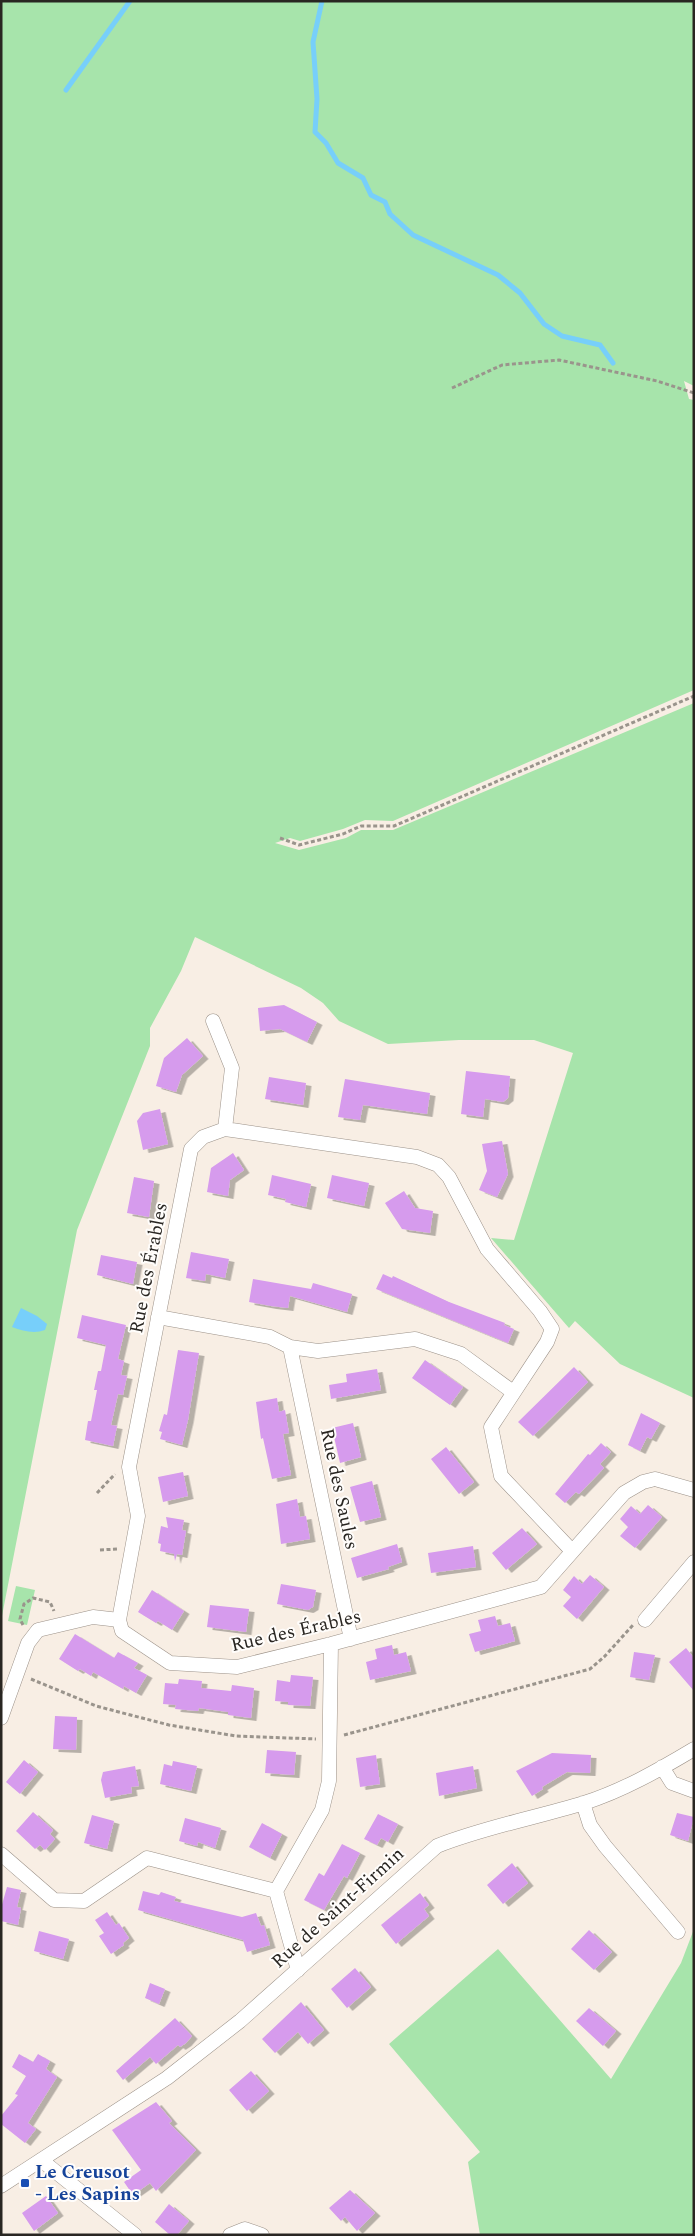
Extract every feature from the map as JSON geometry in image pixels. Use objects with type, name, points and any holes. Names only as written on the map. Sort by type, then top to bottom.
[{"type":"street","points":[[213,1021],[232,1068],[225,1129]]},
{"type":"street","name":"Rue des Érables","points":[[572,1551],[501,1476],[491,1426],[547,1342],[552,1329],[487,1249],[449,1177],[438,1165],[418,1157],[225,1129],[203,1137],[191,1149],[129,1467],[138,1516],[119,1620],[122,1631],[170,1662],[237,1667],[331,1644],[541,1587],[624,1493],[643,1482],[655,1479],[694,1490]]},
{"type":"street","points":[[158,1317],[270,1338],[290,1347],[318,1351],[415,1339],[461,1354],[513,1392]]},
{"type":"street","name":"Rue des Saules","points":[[290,1347],[351,1639]]},
{"type":"street","points":[[645,1620],[694,1562]]},
{"type":"street","points":[[1,1718],[16,1673],[31,1639],[38,1630],[93,1617],[119,1620]]},
{"type":"street","points":[[298,1970],[276,1890],[322,1810],[329,1781],[331,1644]]},
{"type":"street","name":"Rue de Saint-Firmin","points":[[1,2186],[167,2078],[240,2021],[437,1846],[470,1833],[584,1803],[614,1792],[694,1749]]},
{"type":"street","points":[[662,1767],[672,1782],[694,1792]]},
{"type":"street","points":[[584,1803],[590,1824],[605,1846],[678,1932]]},
{"type":"street","points":[[1,1854],[54,1900],[84,1901],[146,1858],[276,1890]]},
{"type":"street","points":[[42,2160],[135,2235]]},
{"type":"street","points":[[230,2235],[244,2229],[262,2235]]},
{"type":"path","points":[[452,388],[502,365],[559,360],[657,380],[694,393]]},
{"type":"path","points":[[280,838],[299,845],[343,834],[362,826],[394,826],[694,696]]},
{"type":"path","points":[[97,1493],[116,1472],[129,1467]]},
{"type":"path","points":[[31,1639],[20,1619],[24,1604],[33,1598],[50,1602],[60,1624]]},
{"type":"green space","points":[[1,1],[694,1],[694,386],[684,381],[689,399],[694,400],[694,690],[393,821],[365,820],[343,829],[300,841],[290,838],[275,843],[299,850],[346,838],[361,830],[393,830],[694,703],[694,1398],[620,1364],[575,1321],[569,1328],[491,1238],[514,1240],[573,1053],[534,1040],[459,1040],[388,1044],[339,1021],[323,1003],[301,988],[195,937],[181,971],[150,1028],[150,1046],[77,1230],[1,1621]]},
{"type":"green space","points":[[16,1586],[35,1590],[27,1625],[8,1621]]},
{"type":"green space","points":[[694,1929],[694,2235],[480,2235],[468,2162],[480,2152],[389,2044],[498,1949],[611,2079],[681,1963]]},
{"type":"water","points":[[21,1308],[37,1316],[47,1324],[45,1330],[28,1332],[12,1327]]},
{"type":"building","points":[[284,1005],[317,1022],[307,1042],[280,1029],[260,1031],[258,1008]]},
{"type":"building","points":[[187,1038],[203,1056],[182,1075],[176,1092],[156,1086],[164,1058]]},
{"type":"building","points":[[466,1071],[510,1076],[508,1098],[503,1102],[485,1099],[483,1117],[461,1114]]},
{"type":"building","points":[[269,1077],[306,1083],[303,1105],[265,1099]]},
{"type":"building","points":[[345,1079],[430,1093],[427,1114],[363,1105],[360,1120],[338,1117]]},
{"type":"building","points":[[160,1109],[168,1144],[143,1150],[137,1121],[143,1113]]},
{"type":"building","points":[[502,1141],[508,1174],[497,1197],[479,1190],[487,1171],[482,1144]]},
{"type":"building","points":[[233,1153],[244,1170],[230,1180],[228,1196],[207,1192],[211,1168]]},
{"type":"building","points":[[272,1175],[311,1184],[306,1207],[285,1202],[286,1199],[268,1195]]},
{"type":"building","points":[[332,1175],[369,1183],[364,1206],[327,1198]]},
{"type":"building","points":[[134,1177],[154,1181],[149,1217],[127,1213]]},
{"type":"building","points":[[404,1191],[415,1208],[433,1211],[430,1233],[402,1229],[385,1203]]},
{"type":"building","points":[[191,1252],[229,1259],[225,1278],[206,1274],[205,1281],[186,1278]]},
{"type":"building","points":[[101,1255],[137,1262],[133,1284],[97,1275]]},
{"type":"building","points":[[383,1274],[392,1278],[393,1276],[449,1302],[505,1323],[504,1325],[514,1329],[508,1343],[376,1289]]},
{"type":"building","points":[[253,1279],[311,1289],[313,1283],[352,1294],[347,1312],[290,1296],[288,1308],[271,1306],[249,1302]]},
{"type":"building","points":[[82,1315],[126,1325],[118,1359],[124,1361],[121,1375],[127,1376],[123,1395],[118,1394],[111,1425],[117,1426],[113,1446],[85,1440],[88,1421],[91,1421],[97,1390],[94,1390],[98,1371],[101,1371],[106,1345],[77,1338]]},
{"type":"building","points":[[178,1350],[199,1353],[182,1445],[160,1439],[162,1432],[159,1431],[164,1414],[167,1415]]},
{"type":"building","points":[[425,1360],[463,1387],[450,1405],[412,1378]]},
{"type":"building","points":[[574,1367],[588,1382],[533,1436],[518,1422]]},
{"type":"building","points":[[377,1369],[381,1390],[331,1399],[329,1385],[347,1382],[346,1374]]},
{"type":"building","points":[[277,1398],[279,1412],[285,1410],[289,1433],[283,1434],[291,1475],[272,1479],[263,1438],[261,1439],[256,1402]]},
{"type":"building","points":[[641,1413],[660,1423],[651,1439],[647,1437],[640,1451],[628,1445]]},
{"type":"building","points":[[353,1423],[361,1457],[340,1463],[332,1428]]},
{"type":"building","points":[[601,1443],[611,1452],[600,1464],[604,1468],[579,1494],[576,1492],[565,1503],[555,1494],[588,1454],[590,1455]]},
{"type":"building","points":[[446,1447],[474,1482],[459,1494],[431,1459]]},
{"type":"building","points":[[183,1472],[188,1496],[163,1502],[158,1477]]},
{"type":"building","points":[[372,1481],[381,1517],[360,1522],[350,1487]]},
{"type":"building","points":[[297,1499],[300,1517],[306,1516],[310,1539],[281,1544],[276,1504]]},
{"type":"building","points":[[648,1505],[662,1517],[635,1548],[620,1536],[628,1527],[620,1519],[631,1506],[640,1514]]},
{"type":"building","points":[[166,1517],[184,1520],[182,1530],[186,1531],[182,1555],[177,1554],[175,1561],[174,1554],[160,1551],[161,1544],[158,1543],[161,1526],[168,1528]]},
{"type":"building","points":[[522,1528],[537,1544],[506,1570],[492,1553]]},
{"type":"building","points":[[397,1544],[402,1562],[388,1567],[389,1569],[357,1578],[351,1558]]},
{"type":"building","points":[[473,1546],[476,1567],[431,1573],[428,1553]]},
{"type":"building","points":[[590,1575],[604,1587],[577,1619],[563,1606],[571,1597],[563,1590],[574,1576],[582,1584]]},
{"type":"building","points":[[281,1584],[316,1590],[313,1607],[308,1610],[277,1604]]},
{"type":"building","points":[[152,1590],[184,1611],[172,1630],[138,1612]]},
{"type":"building","points":[[210,1605],[249,1609],[246,1632],[207,1627]]},
{"type":"building","points":[[495,1616],[498,1626],[510,1623],[515,1641],[475,1652],[469,1634],[481,1631],[478,1620]]},
{"type":"building","points":[[75,1634],[114,1658],[118,1652],[138,1663],[134,1668],[147,1675],[136,1693],[124,1686],[123,1689],[93,1672],[91,1676],[80,1669],[78,1671],[59,1659]]},
{"type":"building","points":[[392,1645],[394,1655],[406,1652],[411,1671],[370,1680],[366,1662],[377,1659],[375,1649]]},
{"type":"building","points":[[686,1648],[694,1658],[694,1691],[669,1662]]},
{"type":"building","points":[[634,1652],[655,1655],[649,1680],[630,1677]]},
{"type":"building","points":[[291,1675],[313,1677],[310,1706],[288,1705],[288,1702],[275,1701],[277,1680],[290,1682]]},
{"type":"building","points":[[179,1679],[202,1681],[201,1688],[231,1691],[232,1685],[254,1688],[251,1718],[228,1715],[228,1712],[199,1708],[198,1711],[175,1709],[176,1705],[163,1704],[165,1683],[178,1684]]},
{"type":"building","points":[[55,1716],[77,1717],[76,1750],[53,1749]]},
{"type":"building","points":[[267,1750],[296,1752],[294,1775],[265,1773]]},
{"type":"building","points":[[552,1753],[591,1755],[590,1773],[567,1772],[542,1787],[543,1789],[532,1796],[516,1771]]},
{"type":"building","points":[[376,1755],[380,1784],[360,1787],[356,1758]]},
{"type":"building","points":[[24,1760],[38,1772],[20,1794],[6,1782]]},
{"type":"building","points":[[173,1761],[197,1766],[191,1791],[160,1784],[164,1764],[172,1766]]},
{"type":"building","points":[[135,1766],[139,1786],[131,1787],[132,1793],[105,1798],[101,1780],[103,1772]]},
{"type":"building","points":[[473,1766],[477,1788],[439,1796],[436,1773]]},
{"type":"building","points":[[33,1812],[53,1830],[50,1834],[55,1839],[45,1850],[40,1845],[35,1849],[16,1831]]},
{"type":"building","points":[[677,1813],[694,1817],[688,1841],[670,1835]]},
{"type":"building","points":[[378,1814],[398,1824],[388,1842],[381,1838],[377,1845],[364,1839]]},
{"type":"building","points":[[92,1815],[114,1821],[107,1849],[84,1843]]},
{"type":"building","points":[[185,1818],[221,1828],[215,1848],[198,1842],[197,1846],[179,1841]]},
{"type":"building","points":[[262,1823],[282,1834],[270,1858],[249,1847]]},
{"type":"building","points":[[342,1844],[360,1853],[347,1878],[344,1876],[324,1910],[304,1900],[319,1873],[324,1876]]},
{"type":"building","points":[[512,1863],[528,1883],[503,1904],[487,1885]]},
{"type":"building","points":[[7,1887],[21,1890],[17,1907],[21,1908],[18,1925],[1,1921],[1,1908]]},
{"type":"building","points":[[143,1891],[159,1895],[161,1892],[176,1897],[174,1901],[242,1917],[256,1913],[261,1926],[264,1925],[270,1945],[247,1952],[243,1940],[138,1910]]},
{"type":"building","points":[[420,1893],[429,1905],[424,1909],[429,1916],[396,1944],[381,1925]]},
{"type":"building","points":[[107,1912],[116,1925],[119,1923],[129,1938],[123,1943],[124,1945],[111,1954],[99,1936],[104,1933],[95,1920]]},
{"type":"building","points":[[589,1930],[612,1952],[594,1970],[571,1949]]},
{"type":"building","points":[[39,1931],[69,1939],[63,1959],[34,1951]]},
{"type":"building","points":[[355,1968],[371,1987],[347,2008],[331,1989]]},
{"type":"building","points":[[150,1983],[165,1989],[159,2004],[145,1998]]},
{"type":"building","points":[[301,2002],[324,2030],[308,2044],[298,2032],[275,2053],[262,2039]]},
{"type":"building","points":[[589,2008],[616,2031],[603,2046],[576,2021]]},
{"type":"building","points":[[175,2018],[192,2036],[186,2043],[180,2047],[178,2045],[156,2064],[150,2057],[123,2080],[116,2071]]},
{"type":"building","points":[[19,2054],[33,2062],[38,2054],[50,2061],[46,2069],[57,2077],[28,2123],[36,2129],[25,2143],[1,2124],[1,2116],[18,2095],[15,2094],[26,2076],[12,2067]]},
{"type":"building","points":[[251,2071],[269,2091],[247,2111],[229,2090]]},
{"type":"building","points":[[156,2102],[172,2121],[169,2123],[196,2150],[156,2191],[150,2183],[133,2195],[124,2182],[141,2170],[112,2130]]},
{"type":"building","points":[[350,2190],[375,2213],[357,2231],[345,2217],[341,2221],[329,2208]]},
{"type":"building","points":[[46,2196],[58,2213],[34,2231],[22,2213]]},
{"type":"building","points":[[169,2204],[189,2221],[177,2235],[170,2235],[155,2222]]},
{"type":"waterway","points":[[66,90],[130,1]]},
{"type":"waterway","points":[[322,1],[313,42],[317,99],[315,132],[326,143],[338,163],[363,178],[371,195],[385,202],[390,214],[413,235],[498,275],[520,293],[544,324],[562,336],[600,345],[613,363]]},
{"type":"place","name":"Le Creusot - Les Sapins","points":[[25,2183]]}]
